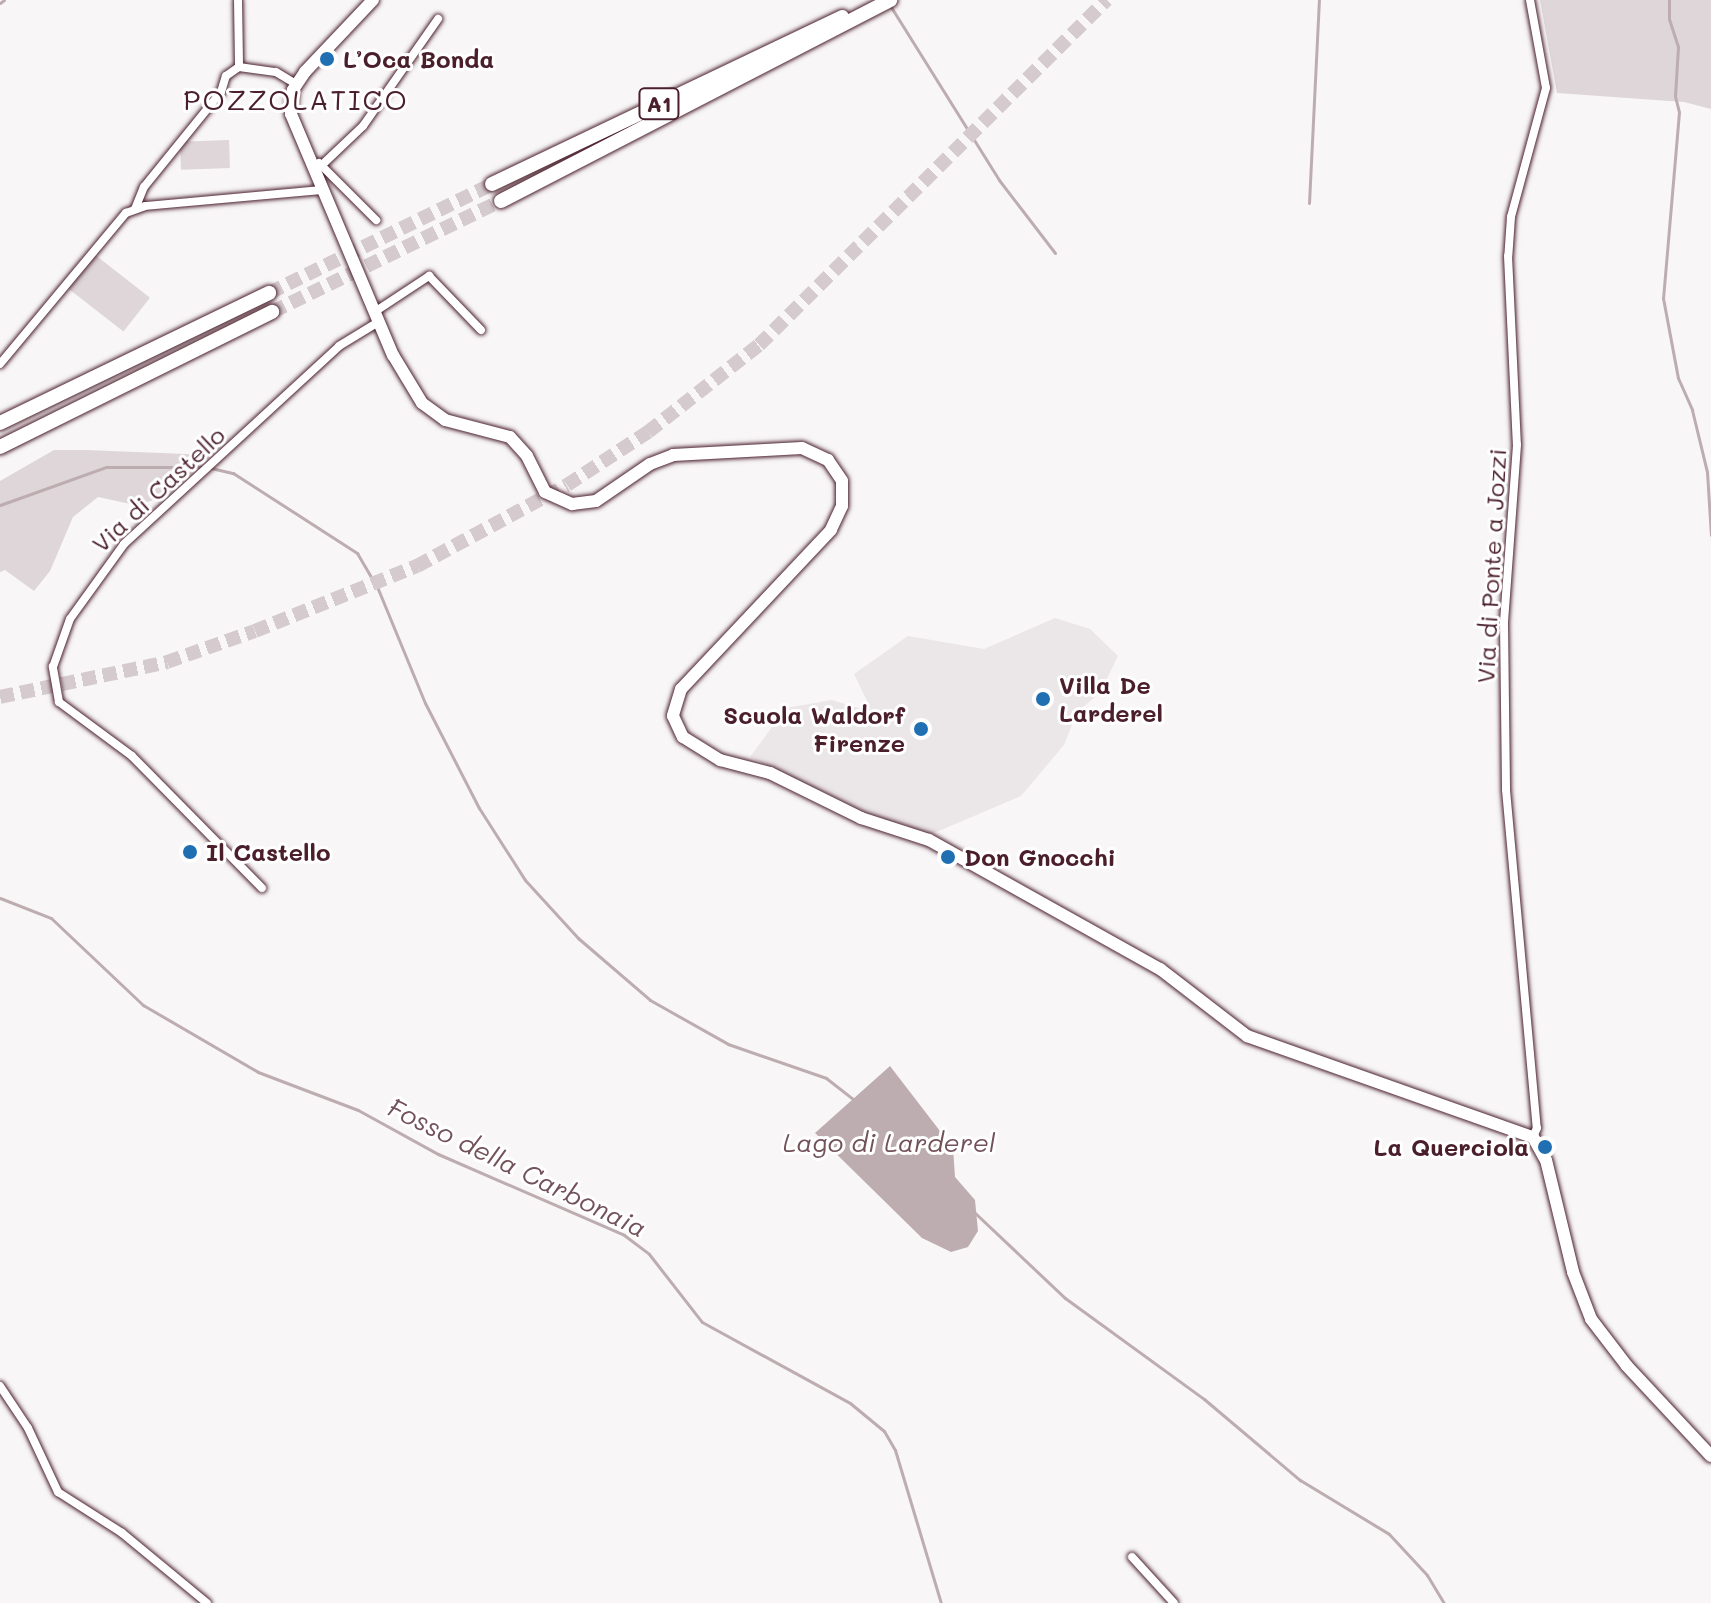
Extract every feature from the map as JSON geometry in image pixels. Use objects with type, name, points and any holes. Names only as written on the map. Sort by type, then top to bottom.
[{"type":"highway","name":"A1","points":[[492,184],[879,0]]},
{"type":"highway","name":"A1","points":[[501,201],[890,0]]},
{"type":"highway","points":[[0,423],[269,293]]},
{"type":"highway","points":[[0,447],[272,312]]},
{"type":"main road","points":[[373,0],[296,84],[291,114],[317,165],[320,190],[404,377],[428,409],[445,420],[510,437],[527,456],[540,486],[562,502],[596,501],[650,464],[673,455],[802,448],[835,467],[843,497],[831,530],[681,689],[674,724],[692,745],[729,764],[770,773],[861,818],[929,840],[1160,969],[1247,1036],[1533,1137],[1546,1160],[1573,1272],[1591,1319],[1627,1366],[1711,1456]]},
{"type":"street","points":[[238,0],[239,67]]},
{"type":"street","name":"Via di Ponte a Jozzi","points":[[1530,0],[1546,88],[1511,217],[1508,256],[1517,445],[1504,623],[1506,790],[1537,1128],[1533,1137]]},
{"type":"street","points":[[376,220],[317,165],[363,126],[438,19]]},
{"type":"street","points":[[135,209],[144,187],[221,92],[226,76],[239,67],[276,72],[296,84]]},
{"type":"street","points":[[0,364],[118,219],[135,209],[320,190]]},
{"type":"street","name":"Via di Castello","points":[[262,888],[132,756],[59,702],[53,667],[70,619],[104,566],[339,346],[429,276],[481,330]]},
{"type":"street","points":[[0,1386],[28,1428],[58,1492],[122,1533],[207,1603]]},
{"type":"street","points":[[1132,1557],[1174,1603]]},
{"type":"shaded area","points":[[1540,0],[1711,0],[1711,109],[1684,102],[1557,93]]},
{"type":"shaded area","points":[[229,140],[230,168],[181,170],[180,142]]},
{"type":"shaded area","points":[[94,254],[150,298],[123,332],[68,288]]},
{"type":"shaded area","points":[[54,450],[211,455],[162,498],[135,505],[98,497],[73,517],[50,571],[34,591],[5,570],[0,572],[0,481]]},
{"type":"shaded area","name":"Scuola Waldorf Firenze","points":[[1055,618],[1090,629],[1118,656],[1100,693],[1077,712],[1064,745],[1021,796],[927,836],[883,822],[750,757],[786,708],[832,700],[862,709],[869,705],[854,674],[908,636],[984,649]]},
{"type":"water","name":"Lago di Larderel","points":[[890,1066],[953,1148],[955,1177],[975,1200],[978,1231],[968,1247],[951,1252],[922,1238],[815,1133]]},
{"type":"waterway","points":[[0,3],[4,0]]},
{"type":"waterway","points":[[1309,203],[1319,0]]},
{"type":"waterway","points":[[1669,0],[1669,19],[1678,47],[1675,96],[1679,112],[1663,298],[1678,378],[1692,410],[1707,472],[1711,535]]},
{"type":"waterway","points":[[891,7],[999,180],[1055,253]]},
{"type":"waterway","points":[[0,505],[106,467],[204,467]]},
{"type":"waterway","points":[[211,468],[233,473],[357,553],[378,589],[425,703],[479,808],[525,880],[578,938],[650,1000],[728,1044],[826,1078],[853,1099]]},
{"type":"waterway","name":"Fosso della Carbonaia","points":[[0,898],[51,918],[143,1005],[258,1072],[358,1110],[438,1154],[624,1235],[649,1254],[702,1322],[850,1403],[884,1431],[895,1450],[941,1603]]},
{"type":"waterway","points":[[974,1212],[1065,1298],[1204,1399],[1300,1480],[1389,1534],[1427,1575],[1444,1603]]},
{"type":"tunnel","points":[[0,697],[167,662],[255,631],[417,566],[567,485],[648,432],[759,345],[1107,0]]},
{"type":"tunnel","points":[[269,293],[492,184]]},
{"type":"tunnel","points":[[272,312],[501,201]]},
{"type":"place","name":"L’Oca Bonda","points":[[327,59]]},
{"type":"place","name":"Villa De Larderel","points":[[1043,699]]},
{"type":"place","name":"Scuola Waldorf Firenze","points":[[921,729]]},
{"type":"place","name":"Il Castello","points":[[190,852]]},
{"type":"place","name":"Don Gnocchi","points":[[948,857]]},
{"type":"place","name":"La Querciola","points":[[1545,1147]]},
{"type":"district","name":"POZZOLATICO","points":[[296,99]]}]
